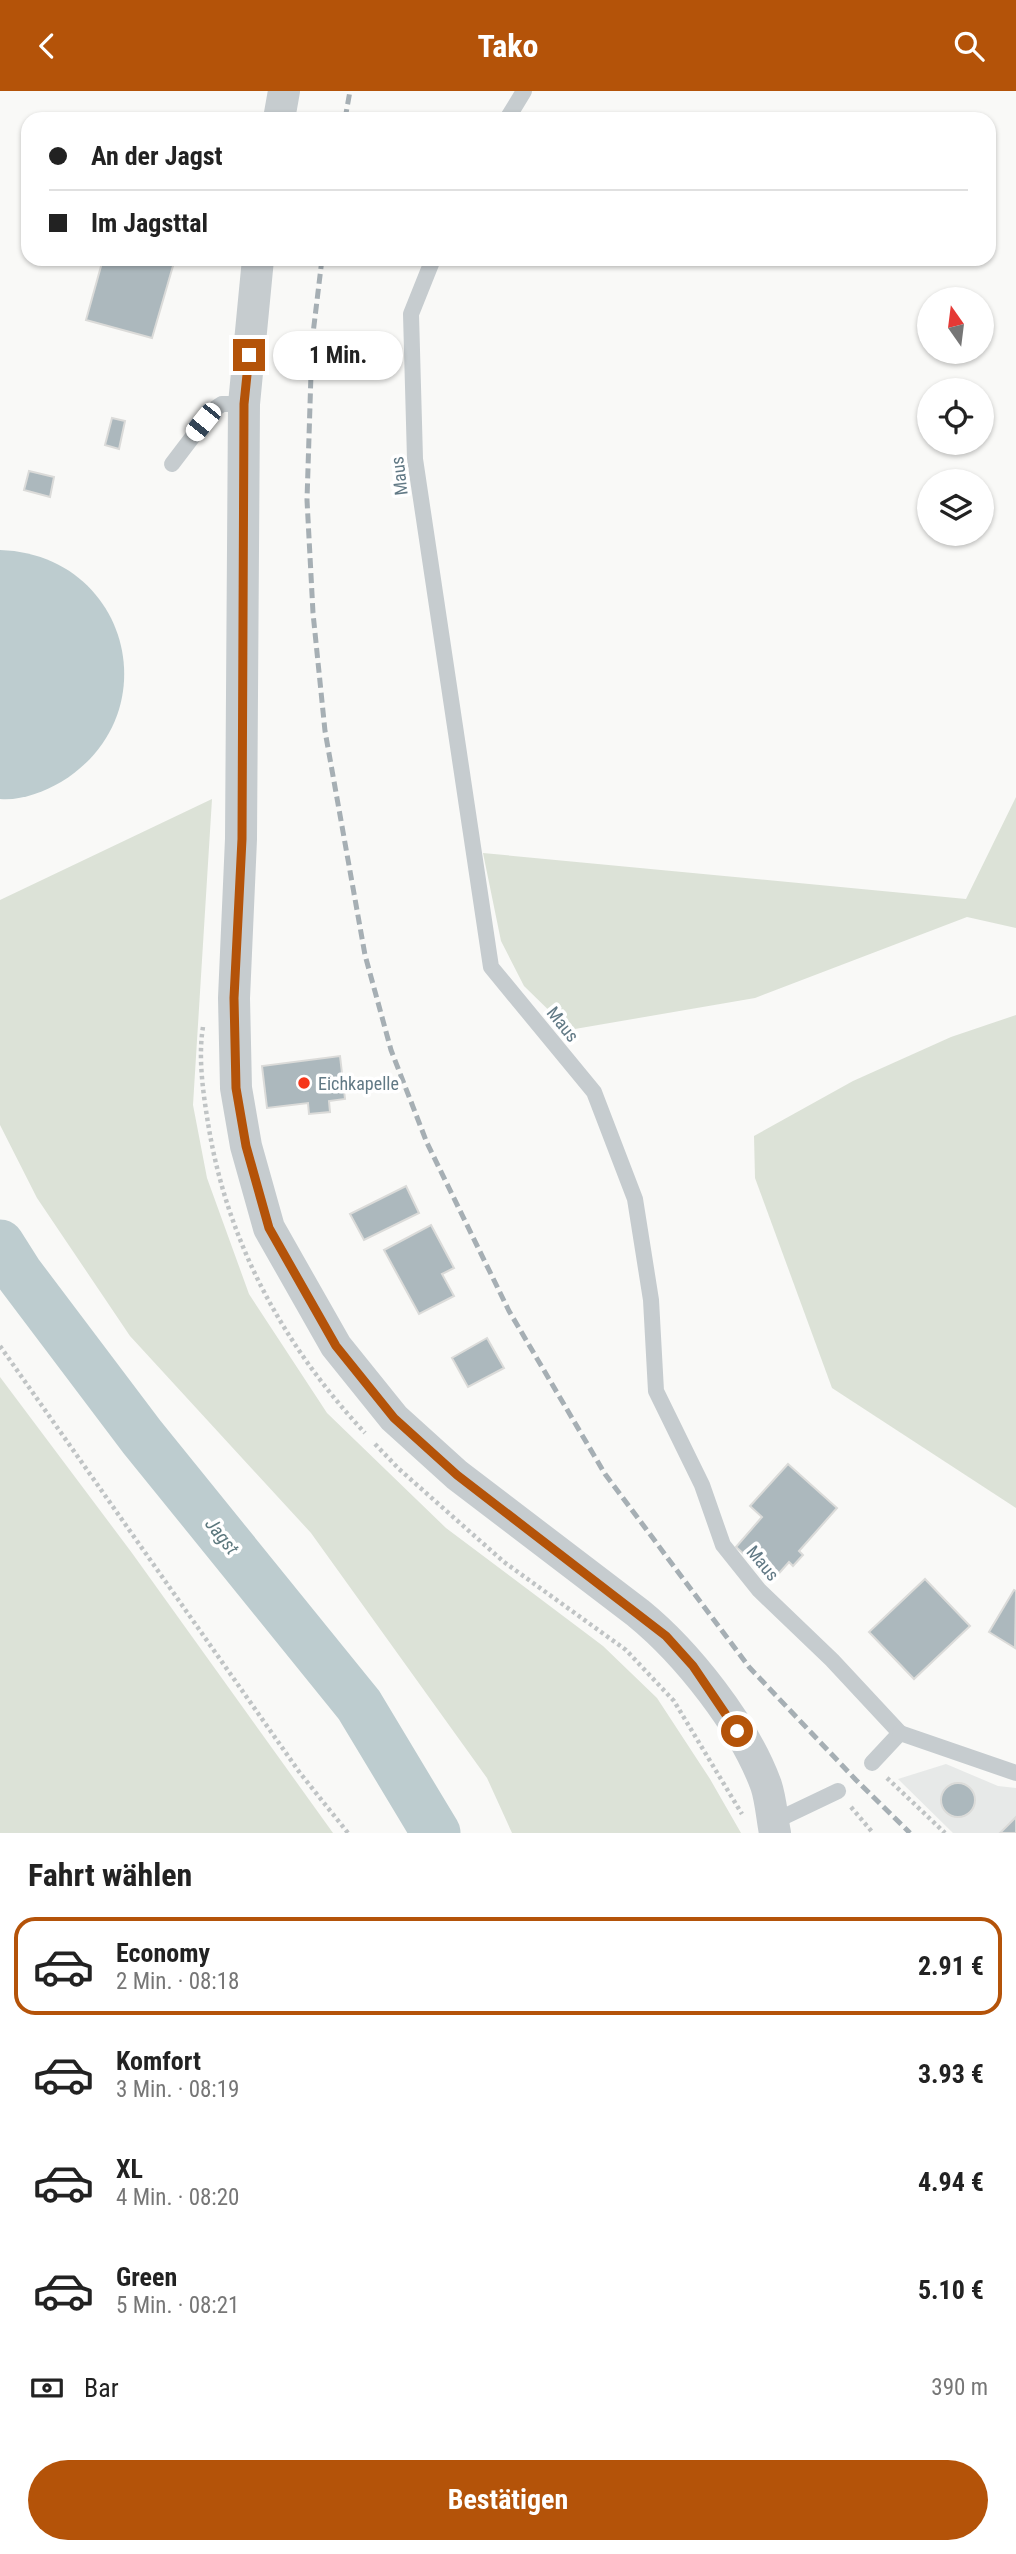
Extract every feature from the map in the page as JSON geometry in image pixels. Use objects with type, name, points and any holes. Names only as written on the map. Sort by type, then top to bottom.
[{"type":"street","points":[[280,112],[284,91]]},
{"type":"street","points":[[257,266],[244,404],[242,839],[234,998],[236,1088],[246,1146],[269,1228],[336,1346],[394,1418],[457,1475],[666,1636],[693,1666],[748,1748],[766,1786],[764,1824]]},
{"type":"lane","points":[[511,112],[524,91]]},
{"type":"lane","name":"Maus","points":[[430,266],[411,314],[415,459],[491,967],[594,1091],[635,1199],[651,1300],[656,1391],[702,1485],[723,1545],[759,1590],[832,1660],[900,1733],[1016,1773]]},
{"type":"lane","points":[[172,464],[213,410],[222,404],[244,404]]},
{"type":"lane","points":[[872,1763],[900,1733]]},
{"type":"lane","points":[[764,1824],[838,1791]]},
{"type":"path","points":[[204,1020],[203,1091],[214,1160],[234,1228],[260,1287],[303,1357],[352,1419],[399,1469],[504,1562],[626,1650],[674,1701],[737,1808],[764,1824]]},
{"type":"path","points":[[0,1346],[300,1773],[348,1833]]},
{"type":"path","points":[[872,1763],[944,1833]]},
{"type":"path","points":[[838,1791],[873,1833]]},
{"type":"shaded area","points":[[0,550],[44,558],[79,579],[105,607],[120,642],[124,680],[116,718],[95,753],[61,782],[16,799],[0,799]]},
{"type":"shaded area","points":[[1016,797],[1016,928],[967,917],[755,998],[569,1030],[524,986],[501,941],[483,853],[966,899]]},
{"type":"shaded area","points":[[212,799],[193,1105],[207,1178],[249,1294],[327,1413],[446,1528],[603,1646],[657,1698],[710,1779],[741,1833],[512,1833],[487,1778],[311,1533],[130,1336],[37,1198],[0,1125],[0,900]]},
{"type":"shaded area","points":[[1016,1015],[1016,1508],[832,1388],[755,1178],[754,1136],[853,1081],[951,1037]]},
{"type":"shaded area","points":[[0,1377],[132,1553],[333,1833],[0,1833]]},
{"type":"shaded area","points":[[946,1764],[998,1786],[1016,1788],[1016,1833],[953,1833],[898,1779]]},
{"type":"building","points":[[101,266],[173,266],[152,338],[86,320]]},
{"type":"building","points":[[112,418],[125,421],[119,449],[105,445]]},
{"type":"building","points":[[29,471],[54,477],[50,497],[24,490]]},
{"type":"building","name":"Eichkapelle","points":[[340,1056],[345,1099],[329,1101],[330,1112],[309,1114],[308,1103],[267,1108],[262,1066]]},
{"type":"building","points":[[406,1186],[419,1213],[364,1240],[350,1214]]},
{"type":"building","points":[[431,1225],[454,1268],[442,1274],[454,1296],[419,1314],[384,1250]]},
{"type":"building","points":[[487,1338],[504,1368],[468,1387],[452,1358]]},
{"type":"building","points":[[788,1464],[837,1508],[799,1551],[803,1555],[793,1566],[789,1562],[773,1580],[736,1547],[762,1517],[750,1506]]},
{"type":"building","points":[[925,1579],[970,1626],[914,1679],[869,1632]]},
{"type":"building","points":[[1014,1590],[1016,1591],[1015,1648],[989,1632]]},
{"type":"building","points":[[958,1783],[970,1788],[975,1800],[970,1812],[958,1817],[946,1812],[941,1800],[946,1788]]},
{"type":"building","points":[[1016,1817],[1016,1833],[1000,1833]]},
{"type":"waterway","name":"Jagst","points":[[0,1244],[19,1274],[142,1437],[359,1705],[436,1833]]},
{"type":"railway","points":[[346,112],[350,91]]},
{"type":"railway","points":[[321,266],[312,342],[307,500],[313,613],[325,731],[365,955],[391,1050],[427,1143],[509,1311],[605,1474],[749,1667],[910,1833]]},
{"type":"place","name":"Eichkapelle","points":[[304,1083]]},
{"type":"route","points":[[249,355],[244,404],[242,839],[234,998],[236,1088],[246,1146],[269,1228],[336,1346],[394,1418],[457,1475],[666,1636],[693,1666],[737,1731]]}]
